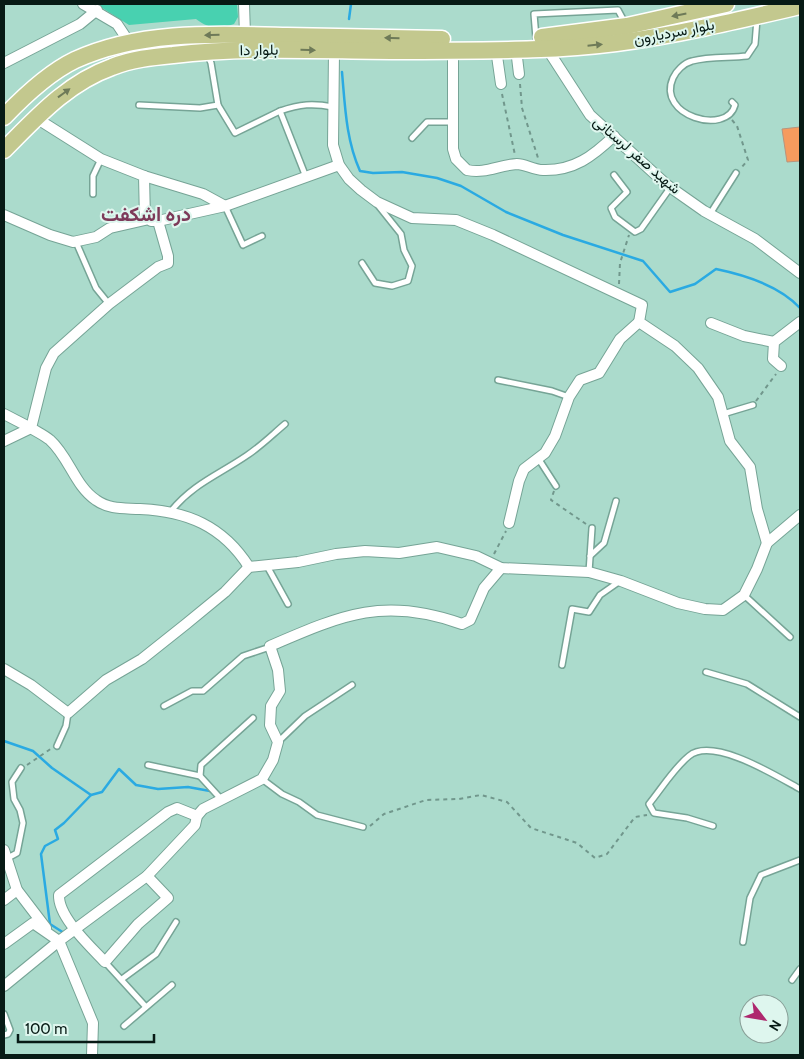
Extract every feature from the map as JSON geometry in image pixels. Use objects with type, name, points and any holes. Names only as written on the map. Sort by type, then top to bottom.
[{"type":"main road","name":"بلوار سردیارون","points":[[543,41],[627,26],[699,7],[726,4]]},
{"type":"main road","name":"بلوار سردیارون","points":[[543,41],[618,43],[800,6]]},
{"type":"main road","name":"بلوار دا","points":[[4,117],[25,95],[72,61],[129,42],[186,36],[244,35],[334,51],[516,49],[543,41]]},
{"type":"main road","name":"بلوار دا","points":[[4,150],[60,95],[85,79],[111,67],[136,59],[284,43],[458,40],[543,41]]},
{"type":"street","points":[[83,4],[97,10],[117,24],[129,42]]},
{"type":"street","points":[[244,4],[244,35]]},
{"type":"street","points":[[4,63],[40,47],[80,24],[97,10]]},
{"type":"street","name":"شهید صفر لرستانی","points":[[543,41],[590,115],[671,188],[710,214],[755,239],[800,273]]},
{"type":"street","points":[[496,49],[501,84]]},
{"type":"street","points":[[516,49],[519,74]]},
{"type":"street","points":[[452,50],[454,154],[456,159],[467,170],[490,171],[517,164],[542,170],[572,167],[590,158],[614,136]]},
{"type":"street","points":[[334,51],[333,145],[339,165],[349,179],[377,202],[412,218],[456,220],[619,292],[642,305],[639,322],[620,339],[599,373],[580,380],[569,398],[555,436],[545,452],[524,469],[509,524]]},
{"type":"street","points":[[36,118],[101,159],[144,176],[203,194],[225,206]]},
{"type":"street","points":[[4,215],[50,235],[76,241],[96,237],[110,228],[145,220],[158,221],[225,206],[339,165]]},
{"type":"street","points":[[144,176],[145,220]]},
{"type":"street","points":[[31,428],[46,368],[54,353],[109,304],[158,267],[168,263],[168,256],[158,221]]},
{"type":"street","points":[[639,322],[675,346],[698,368],[718,397],[730,441],[750,467],[757,509],[767,542]]},
{"type":"street","points":[[781,366],[772,358],[774,342],[800,322]]},
{"type":"street","points":[[711,323],[744,336],[774,342]]},
{"type":"street","points":[[4,414],[50,440],[79,481],[96,500],[115,509],[171,511],[195,520],[214,530],[238,550],[249,567]]},
{"type":"street","points":[[4,441],[31,428]]},
{"type":"street","points":[[4,669],[68,713],[106,680],[142,659],[186,624],[224,592],[249,567],[298,562],[356,552],[399,553],[437,547],[476,556],[501,568],[589,572],[620,581],[678,603],[705,609],[723,610],[744,595],[757,569],[767,542],[800,515]]},
{"type":"street","points":[[4,986],[56,939],[76,930],[147,876],[195,825],[197,816],[203,809],[262,779],[273,760],[278,742],[270,725],[271,706],[280,691],[278,670],[270,646],[340,617],[371,610],[404,611],[442,616],[462,624],[470,620],[484,588],[501,568]]},
{"type":"street","points":[[147,876],[168,898],[138,924],[106,962],[76,930],[58,903],[59,894],[168,812],[177,808],[197,816]]},
{"type":"street","points":[[5,860],[17,890],[56,939],[93,1023],[92,1055]]},
{"type":"street","points":[[4,900],[17,890]]},
{"type":"street","points":[[4,944],[12,936],[33,923],[56,939]]},
{"type":"lane","points":[[543,41],[534,14],[618,10],[627,26]]},
{"type":"lane","points":[[732,102],[735,105],[729,116],[719,120],[701,119],[683,113],[672,101],[670,84],[675,71],[692,61],[747,56],[755,44],[757,16]]},
{"type":"lane","points":[[205,51],[212,63],[218,105],[235,133],[280,111],[300,104],[334,107]]},
{"type":"lane","points":[[139,105],[200,108],[218,105]]},
{"type":"lane","points":[[280,111],[306,177]]},
{"type":"lane","points":[[412,138],[427,122],[452,122]]},
{"type":"lane","points":[[93,194],[93,176],[101,159]]},
{"type":"lane","points":[[710,214],[736,173]]},
{"type":"lane","points":[[614,175],[628,192],[611,208],[615,217],[635,232],[641,229],[671,188]]},
{"type":"lane","points":[[362,263],[374,283],[392,286],[408,281],[412,266],[404,250],[401,234],[394,223],[380,209],[377,202]]},
{"type":"lane","points":[[225,206],[243,245],[262,236]]},
{"type":"lane","points":[[76,241],[96,288],[109,304]]},
{"type":"lane","points":[[498,380],[552,391],[569,398]]},
{"type":"lane","points":[[723,414],[753,405]]},
{"type":"lane","points":[[171,511],[184,495],[213,474],[245,457],[285,424]]},
{"type":"lane","points":[[538,458],[556,486]]},
{"type":"lane","points":[[590,556],[604,543],[616,501]]},
{"type":"lane","points":[[589,572],[592,528]]},
{"type":"lane","points":[[267,565],[288,604]]},
{"type":"lane","points":[[562,665],[572,610],[589,612],[600,595],[620,581]]},
{"type":"lane","points":[[744,595],[790,637]]},
{"type":"lane","points":[[164,706],[192,690],[203,691],[243,656],[270,646]]},
{"type":"lane","points":[[706,672],[747,684],[800,716]]},
{"type":"lane","points":[[278,742],[305,716],[352,685]]},
{"type":"lane","points":[[57,746],[66,726],[68,713]]},
{"type":"lane","points":[[200,776],[201,765],[253,718]]},
{"type":"lane","points":[[713,826],[687,818],[654,813],[650,804],[690,754],[706,750],[732,756],[759,766],[800,790]]},
{"type":"lane","points":[[148,765],[200,776],[221,799]]},
{"type":"lane","points":[[5,860],[17,853],[20,841],[23,823],[20,810],[14,799],[12,782],[21,768]]},
{"type":"lane","points":[[262,779],[282,794],[299,802],[317,816],[363,827]]},
{"type":"lane","points":[[743,942],[750,898],[761,875],[795,860],[800,860]]},
{"type":"lane","points":[[122,979],[156,954],[176,922]]},
{"type":"lane","points":[[106,962],[146,1007]]},
{"type":"lane","points":[[792,980],[800,969]]},
{"type":"lane","points":[[124,1026],[172,985]]},
{"type":"lane","points":[[4,1014],[10,1030],[8,1034],[4,1035]]},
{"type":"path","points":[[519,74],[522,108],[542,170]]},
{"type":"path","points":[[501,84],[517,164]]},
{"type":"path","points":[[729,116],[737,126],[748,160],[736,173]]},
{"type":"path","points":[[619,292],[620,263],[628,236]]},
{"type":"path","points":[[753,405],[781,366]]},
{"type":"path","points":[[556,486],[550,500],[592,528]]},
{"type":"path","points":[[489,562],[509,524]]},
{"type":"path","points":[[21,768],[42,753],[57,746]]},
{"type":"path","points":[[363,827],[369,828],[384,814],[426,800],[459,799],[481,795],[507,802],[531,828],[577,843],[595,858],[607,854],[635,817],[654,813]]},
{"type":"green space","points":[[96,4],[237,4],[238,17],[234,24],[223,27],[205,25],[196,19],[129,25]]},
{"type":"building","points":[[800,127],[800,161],[787,162],[782,129]]},
{"type":"waterway","points":[[349,19],[351,4]]},
{"type":"waterway","points":[[342,72],[349,135],[360,171],[373,173],[402,172],[437,178],[461,186],[506,212],[563,235],[643,261],[670,292],[695,284],[716,269],[738,274],[772,287],[792,300],[800,308]]},
{"type":"waterway","points":[[4,741],[33,751],[52,768],[91,795],[102,792],[119,769],[136,785],[158,789],[188,787],[210,791]]},
{"type":"waterway","points":[[64,933],[50,924],[41,854],[45,846],[58,839],[55,830],[91,795]]},
{"type":"district","name":"دره اشکفت","points":[[146,214]]}]
